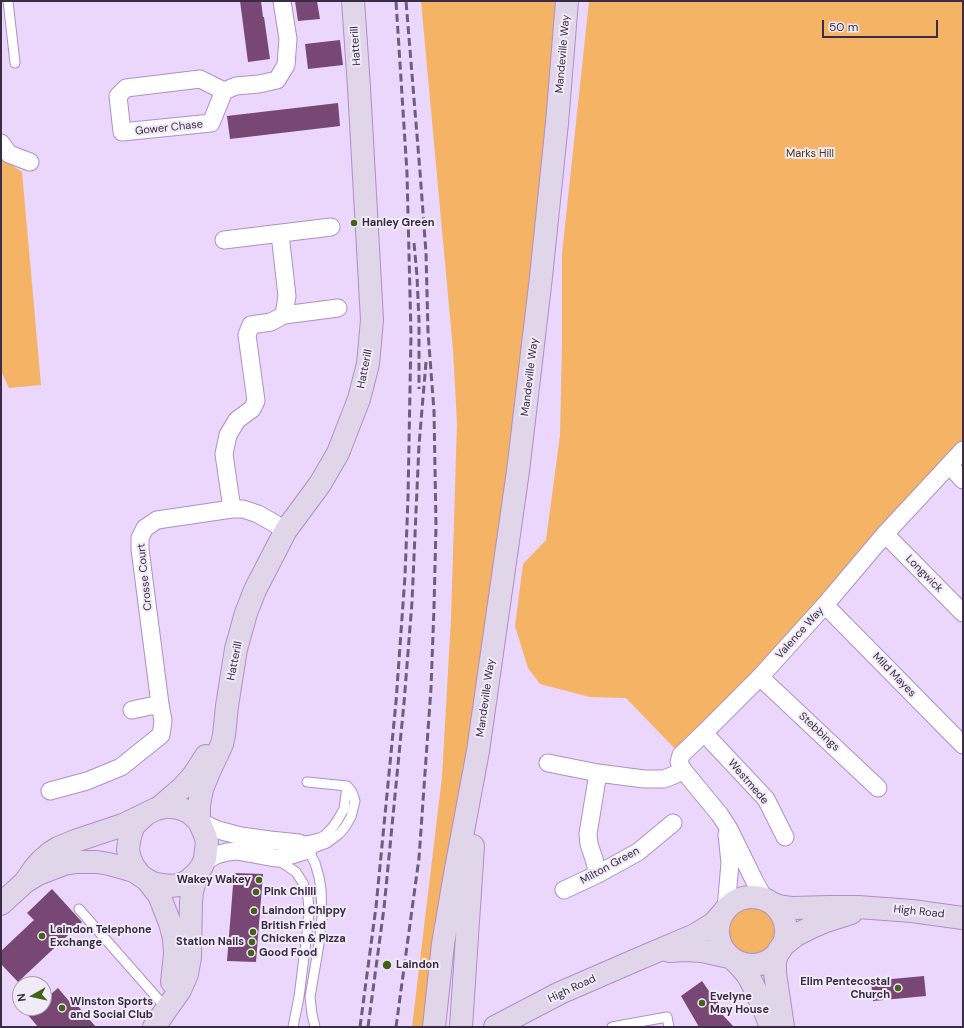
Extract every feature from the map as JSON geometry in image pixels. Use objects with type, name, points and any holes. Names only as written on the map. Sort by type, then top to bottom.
[{"type":"street","points":[[224,91],[236,86],[259,84],[277,80],[286,65],[288,39],[282,1]]},
{"type":"street","name":"Hatterill","points":[[199,820],[199,805],[202,789],[222,744],[236,649],[246,613],[255,590],[286,530],[320,484],[338,453],[359,399],[368,364],[372,320],[353,1]]},
{"type":"street","name":"Mandeville Way","points":[[434,1027],[442,951],[478,751],[518,471],[535,334],[556,138],[567,1]]},
{"type":"street","name":"Gower Chase","points":[[200,79],[224,91],[211,123],[122,132],[118,96],[126,88],[200,79]]},
{"type":"street","points":[[1,143],[9,154],[30,162]]},
{"type":"street","points":[[224,240],[331,227]]},
{"type":"street","points":[[280,234],[287,296],[284,315]]},
{"type":"street","points":[[232,509],[224,454],[228,435],[237,420],[252,409],[256,401],[248,335],[251,325],[271,322],[284,315],[338,308]]},
{"type":"street","name":"Valence Way","points":[[683,770],[680,762],[681,755],[760,677],[825,605],[885,534],[963,450]]},
{"type":"street","points":[[949,466],[963,480]]},
{"type":"street","name":"Crosse Court","points":[[50,791],[87,781],[121,767],[161,735],[164,721],[160,704],[140,549],[140,538],[145,528],[157,520],[232,509],[243,509],[258,514],[286,530]]},
{"type":"street","name":"Longwick","points":[[885,534],[963,613]]},
{"type":"street","name":"Mild Mayes","points":[[825,605],[963,745]]},
{"type":"street","name":"Stebbings","points":[[760,677],[878,788]]},
{"type":"street","points":[[132,710],[160,704]]},
{"type":"street","name":"Hatterill","points":[[25,882],[40,861],[58,848],[123,825],[160,807],[182,788],[197,770],[214,742],[227,706]]},
{"type":"street","name":"Westmede","points":[[704,733],[766,799],[785,837]]},
{"type":"street","name":"Mandeville Way","points":[[461,1027],[478,751]]},
{"type":"street","points":[[548,763],[598,773],[654,780],[664,779],[683,770],[730,829],[755,882],[768,902]]},
{"type":"street","points":[[598,773],[588,834],[589,844],[598,874]]},
{"type":"street","name":"Hatterill","points":[[1,904],[25,882],[38,874],[64,864],[76,862],[97,862],[109,864],[134,871],[144,878],[162,885],[179,885],[188,881],[199,870],[205,859],[207,842],[206,835],[199,820],[190,812],[179,808],[165,807],[151,811],[134,825],[128,850],[134,867],[144,878]]},
{"type":"street","points":[[720,815],[726,828],[730,855],[730,871],[724,912],[718,926],[718,938],[722,949],[747,974],[771,1027]]},
{"type":"street","points":[[154,1027],[180,990],[187,974],[190,957],[192,892],[199,870],[208,860],[227,852],[238,851],[282,858],[308,850],[299,843],[241,836],[218,830],[199,820]]},
{"type":"street","name":"Milton Green","points":[[564,890],[598,874],[638,852],[673,823]]},
{"type":"street","points":[[144,878],[159,895],[174,938],[174,972],[172,989],[166,1008]]},
{"type":"street","points":[[724,912],[736,901],[754,897],[768,902],[779,910],[785,924],[786,934],[775,961],[775,973],[783,1027]]},
{"type":"street","name":"High Road","points":[[768,902],[778,906],[792,908],[845,907],[912,911],[963,918]]},
{"type":"street","name":"High Road","points":[[781,948],[803,932],[826,921],[858,911],[875,909]]},
{"type":"street","name":"High Road","points":[[495,1027],[560,993],[706,929],[717,921],[724,912]]},
{"type":"street","points":[[732,959],[753,965],[762,963],[776,955],[781,948]]},
{"type":"street","name":"High Road","points":[[652,953],[676,950],[693,950],[709,952],[732,959]]},
{"type":"lane","points":[[8,1],[15,63]]},
{"type":"lane","points":[[307,782],[347,786],[352,792],[355,801],[351,817],[346,827],[327,843],[308,850],[320,877],[321,889],[322,918],[310,997],[315,1027]]},
{"type":"lane","points":[[293,842],[304,842],[319,838],[324,836],[332,828],[344,809],[347,786]]},
{"type":"lane","points":[[275,858],[296,872],[303,883],[308,898],[309,910],[307,933],[299,997],[293,1027]]},
{"type":"lane","points":[[79,909],[166,1008]]},
{"type":"lane","points":[[612,1027],[667,1017],[669,1027]]},
{"type":"green space","points":[[421,1],[567,1],[564,43],[434,1027],[412,1027],[442,777],[451,619],[457,423],[453,350]]},
{"type":"green space","name":"Marks Hill","points":[[589,1],[963,1],[963,450],[681,755],[626,698],[590,697],[540,684],[528,668],[515,626],[523,564],[546,540],[560,436],[562,254]]},
{"type":"green space","points":[[1,154],[22,172],[41,385],[9,388],[1,371]]},
{"type":"green space","points":[[747,907],[757,907],[766,911],[772,917],[776,926],[776,936],[772,945],[766,951],[757,955],[747,955],[738,951],[732,945],[728,936],[728,926],[732,917],[738,911]]},
{"type":"building","points":[[240,1],[261,1],[270,59],[248,62]]},
{"type":"building","points":[[295,1],[317,1],[320,19],[298,21]]},
{"type":"building","points":[[340,40],[343,65],[308,69],[305,44]]},
{"type":"building","points":[[338,103],[340,126],[230,139],[227,116]]},
{"type":"building","points":[[234,873],[263,874],[256,962],[227,961]]},
{"type":"building","name":"Laindon Telephone Exchange","points":[[52,889],[82,922],[24,976],[12,976],[1,964],[1,951],[34,920],[27,913]]},
{"type":"building","name":"Elim Pentecostal Church","points":[[924,976],[926,996],[873,1001],[871,981]]},
{"type":"building","name":"Evelyne May House","points":[[702,981],[722,1009],[719,1011],[734,1027],[699,1027],[681,996]]},
{"type":"building","name":"Winston Sports and Social Club","points":[[58,988],[74,1007],[77,1005],[96,1027],[38,1027],[29,1016],[52,1016],[52,993]]},
{"type":"railway","points":[[360,1027],[376,907],[396,702],[405,576],[408,498],[411,335],[407,173],[396,1]]},
{"type":"railway","points":[[396,1027],[419,858],[431,688],[436,526],[434,411],[428,332],[426,253],[406,1]]},
{"type":"railway","points":[[414,243],[419,321],[419,389]]},
{"type":"railway","points":[[368,1027],[384,908],[404,703],[412,602],[419,445],[426,362]]},
{"type":"place","name":"Hanley Green","points":[[354,223]]},
{"type":"place","name":"Wakey Wakey","points":[[259,880]]},
{"type":"place","name":"Pink Chilli","points":[[256,892]]},
{"type":"place","name":"Laindon Chippy","points":[[254,911]]},
{"type":"place","name":"British Fried Chicken & Pizza","points":[[253,932]]},
{"type":"place","name":"Laindon Telephone Exchange","points":[[42,936]]},
{"type":"place","name":"Station Nails","points":[[252,942]]},
{"type":"place","name":"Good Food","points":[[251,953]]},
{"type":"place","name":"Laindon","points":[[387,965]]},
{"type":"place","name":"Elim Pentecostal Church","points":[[898,988]]},
{"type":"place","name":"Evelyne May House","points":[[702,1003]]},
{"type":"place","name":"Winston Sports and Social Club","points":[[62,1008]]}]
